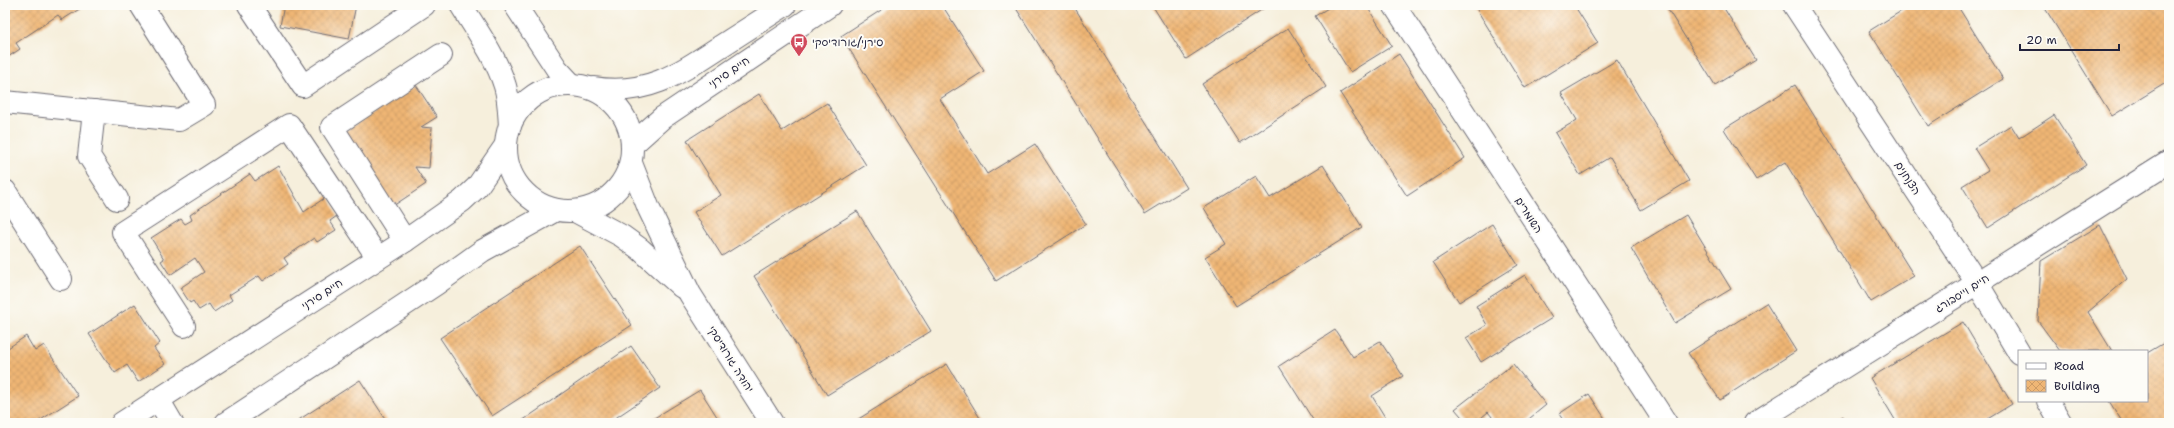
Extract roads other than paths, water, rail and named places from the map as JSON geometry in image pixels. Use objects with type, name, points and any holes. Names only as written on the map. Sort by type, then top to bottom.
[{"type":"street","points":[[5,102],[179,120],[204,105],[141,5]]},
{"type":"street","points":[[249,5],[303,86],[424,5]]},
{"type":"street","points":[[461,5],[500,72],[508,103],[509,164],[517,182],[538,203],[565,210]]},
{"type":"street","points":[[226,423],[482,252],[565,210],[594,206],[611,196],[623,181],[632,154],[628,125],[619,108],[605,96],[580,86],[557,69],[515,5]]},
{"type":"street","points":[[508,136],[518,110],[531,97],[546,88],[580,86],[612,91],[627,90],[665,80],[785,5]]},
{"type":"street","name":"חיים סירני","points":[[632,154],[662,118],[830,5]]},
{"type":"street","name":"השומרים","points":[[1394,5],[1666,423]]},
{"type":"street","name":"הצנחנים","points":[[1794,5],[1977,283],[2018,351]]},
{"type":"street","points":[[405,241],[332,127],[441,55]]},
{"type":"street","points":[[94,111],[89,156],[117,199]]},
{"type":"street","points":[[184,326],[123,232],[289,125],[378,258]]},
{"type":"street","name":"חיים סירני","points":[[122,423],[405,241],[462,201],[477,187],[508,136]]},
{"type":"street","name":"יהודה גורודיסקי","points":[[632,154],[649,209],[690,294],[772,423]]},
{"type":"street","name":"חיים וייסבורג","points":[[1755,423],[2169,162]]},
{"type":"street","points":[[5,191],[61,279]]},
{"type":"street","name":"יהודה גורודיסקי","points":[[565,210],[634,245],[690,294]]},
{"type":"street","points":[[158,400],[172,423]]},
{"type":"street","points":[[2049,402],[2061,423]]},
{"type":"place","name":"סירני/גורודיסקי","points":[[799,57]]}]
